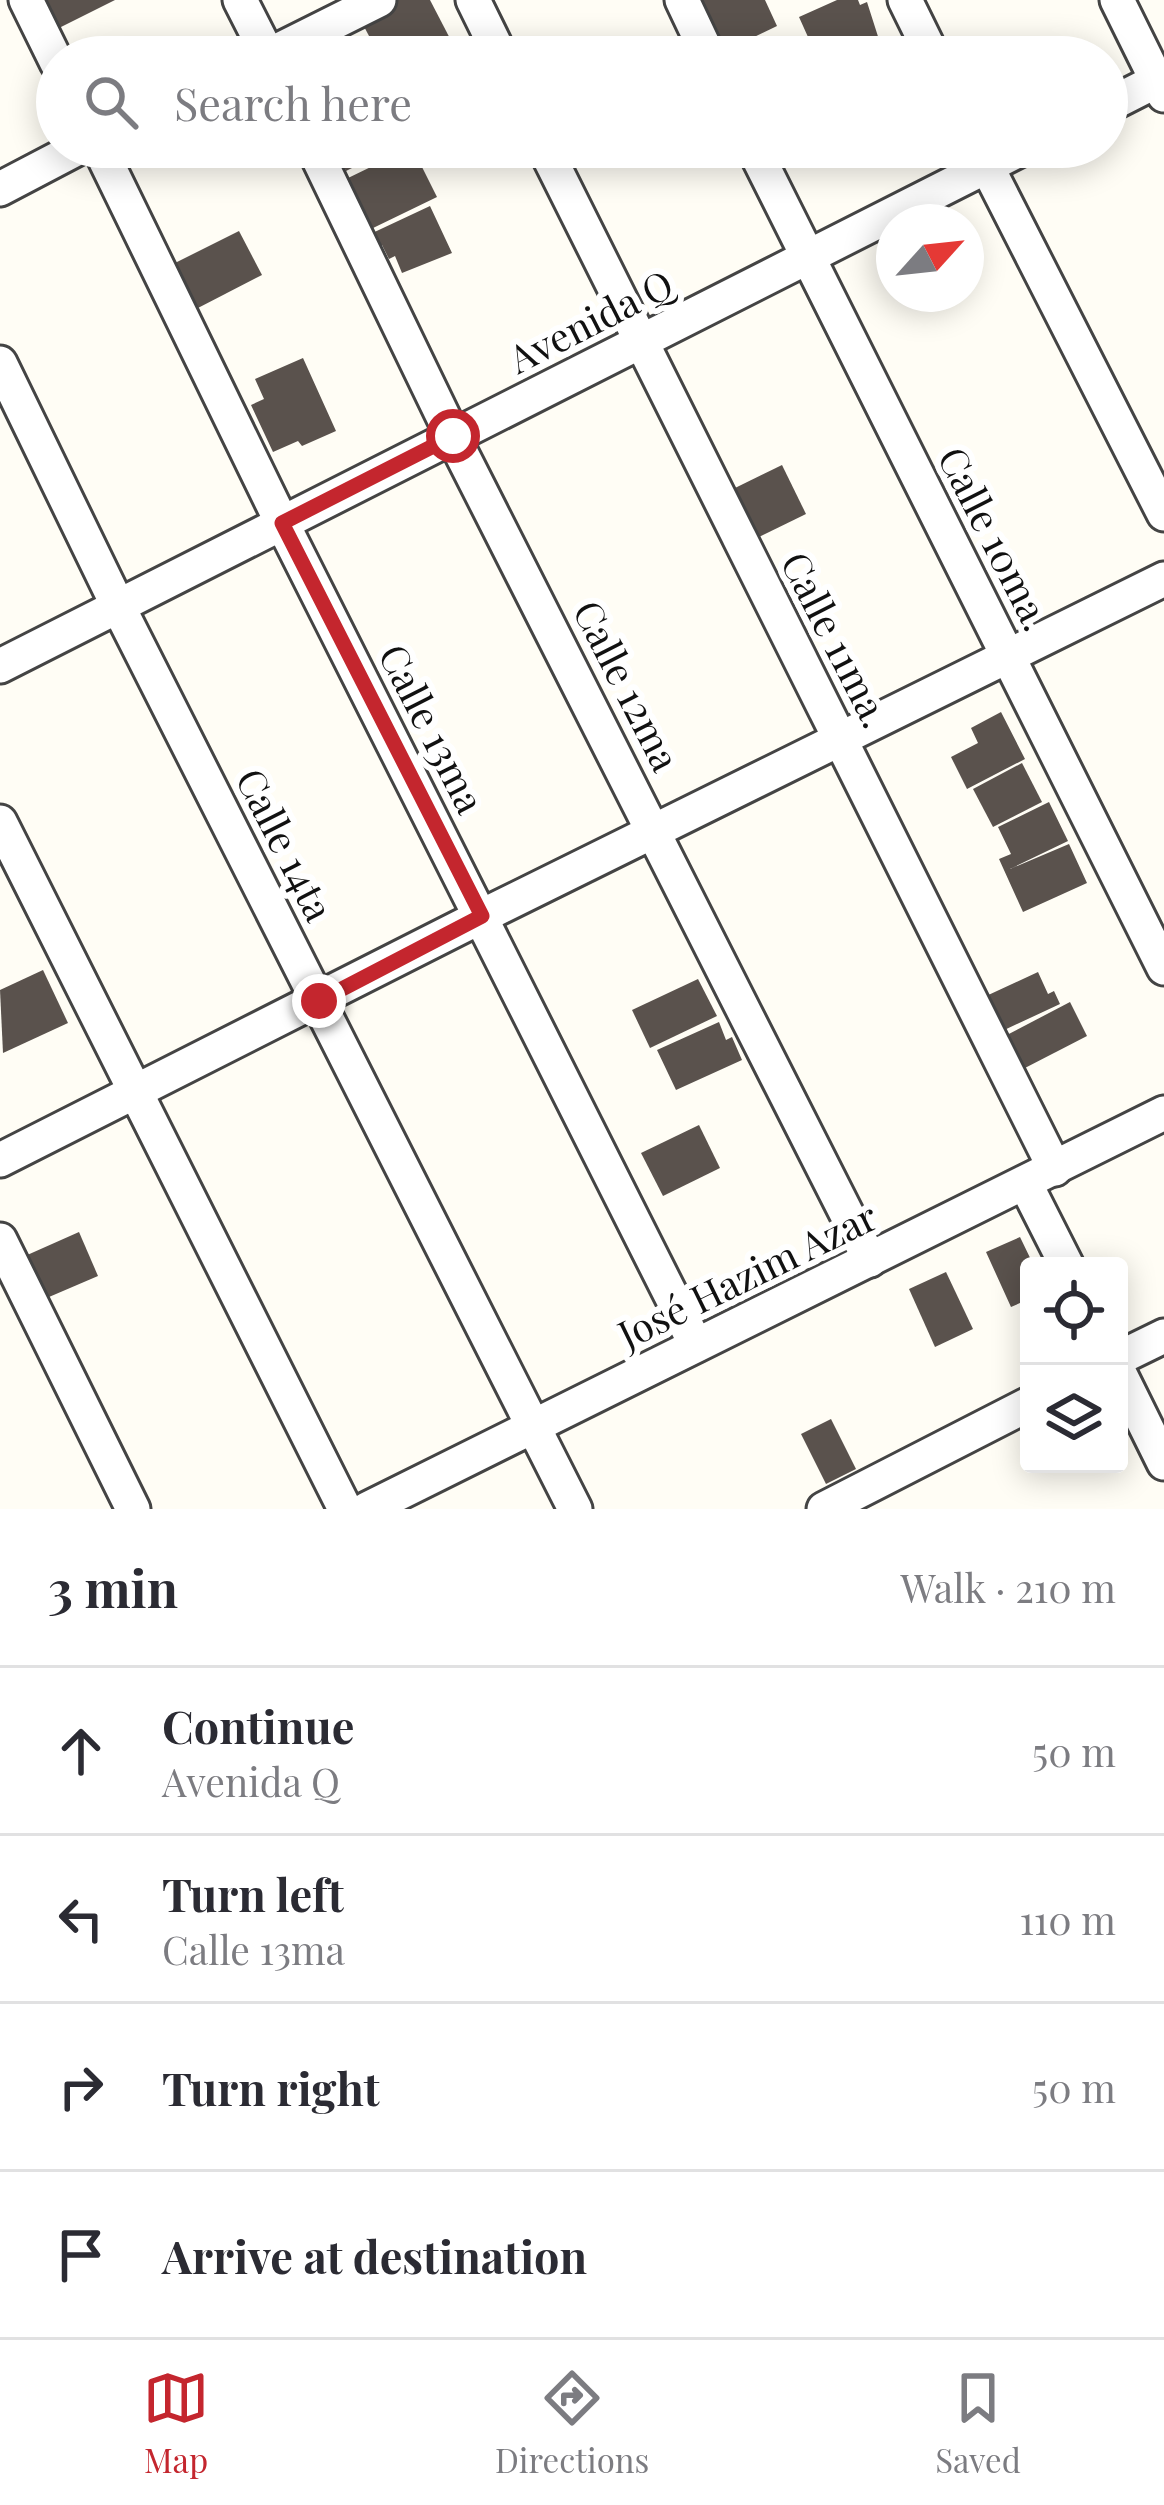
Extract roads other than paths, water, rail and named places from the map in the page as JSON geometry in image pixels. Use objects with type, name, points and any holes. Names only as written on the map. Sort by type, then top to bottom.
[{"type":"street","points":[[26,0],[44,36]]},
{"type":"street","points":[[240,0],[257,36]]},
{"type":"street","points":[[307,36],[379,0]]},
{"type":"street","points":[[473,0],[491,36]]},
{"type":"street","points":[[682,0],[700,36]]},
{"type":"street","points":[[905,0],[923,36]]},
{"type":"street","points":[[1117,0],[1161,84],[1128,97]]},
{"type":"street","points":[[0,189],[40,168]]},
{"type":"street","name":"Calle 13ma","points":[[109,168],[282,523],[696,1345]]},
{"type":"street","name":"Calle 12ma","points":[[323,168],[453,436],[870,1260]]},
{"type":"street","name":"Calle 11ma.","points":[[554,168],[842,740],[1040,1176],[1063,1257]]},
{"type":"street","name":"Calle 10ma.","points":[[763,168],[1164,968]]},
{"type":"street","name":"Avenida Q","points":[[0,666],[806,258],[962,168]]},
{"type":"street","points":[[987,168],[1164,514]]},
{"type":"street","name":"Calle 14ta","points":[[0,363],[575,1509]]},
{"type":"street","points":[[0,1160],[1164,579]]},
{"type":"street","points":[[0,822],[345,1509]]},
{"type":"street","name":"José Hazim Azar","points":[[367,1509],[1164,1113]]},
{"type":"street","points":[[0,1240],[133,1509]]},
{"type":"street","points":[[1128,1354],[1164,1336]]},
{"type":"street","points":[[1128,1390],[1164,1463]]},
{"type":"street","points":[[824,1509],[1020,1409]]}]
